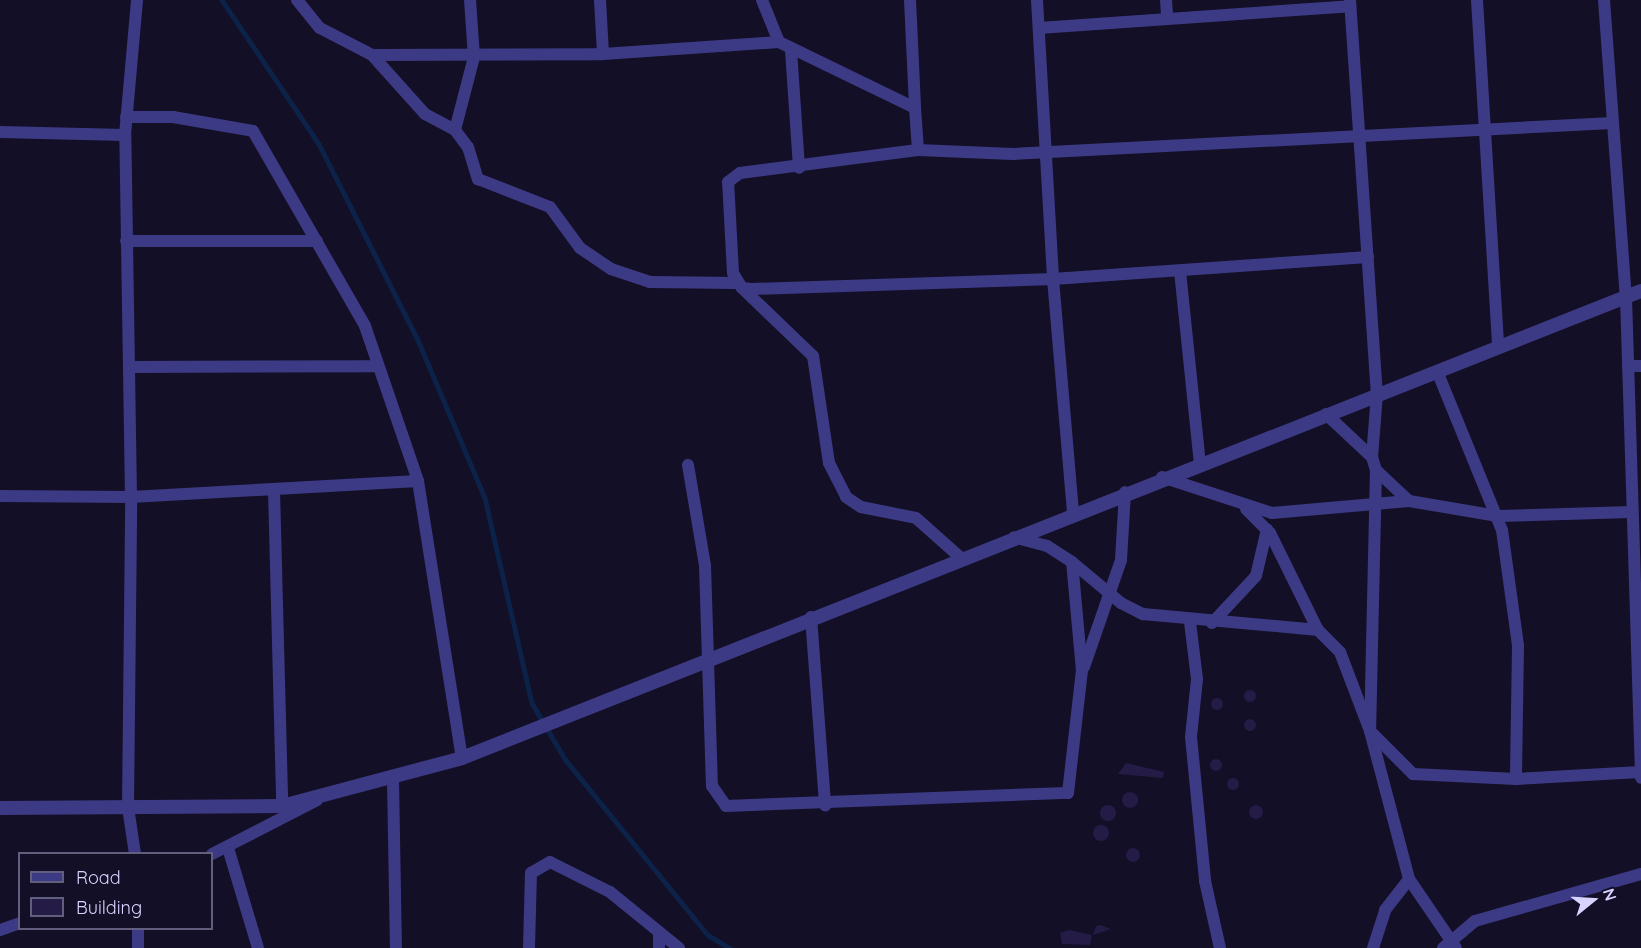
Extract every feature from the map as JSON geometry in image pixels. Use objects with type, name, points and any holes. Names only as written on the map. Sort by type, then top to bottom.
[{"type":"street","points":[[135,852],[128,807],[131,497],[125,135],[137,0]]},
{"type":"street","points":[[297,0],[320,28],[372,55],[425,114],[455,130],[468,147],[478,179],[550,207],[580,248],[611,269],[650,282],[739,285],[1053,279],[1368,257]]},
{"type":"street","points":[[455,130],[474,57],[470,0]]},
{"type":"street","points":[[600,0],[603,54]]},
{"type":"street","points":[[762,0],[779,42],[791,50],[915,108]]},
{"type":"street","points":[[910,0],[918,150]]},
{"type":"street","points":[[1037,0],[1053,279],[1074,512]]},
{"type":"street","points":[[1166,0],[1167,16]]},
{"type":"street","points":[[1477,0],[1498,348]]},
{"type":"street","points":[[1604,0],[1626,297],[1636,494],[1631,512],[1639,623],[1641,778]]},
{"type":"street","points":[[1039,28],[1297,4],[1350,3],[1377,394],[1372,457],[1376,470],[1370,731],[1413,774],[1516,779],[1640,772]]},
{"type":"street","points":[[372,55],[474,57],[603,54],[779,42]]},
{"type":"street","points":[[791,50],[799,168]]},
{"type":"street","points":[[126,117],[173,117],[253,131],[365,326],[418,481],[462,758]]},
{"type":"street","points":[[960,557],[916,518],[861,507],[846,497],[829,463],[813,356],[739,285],[728,182],[740,173],[799,168],[918,150],[1044,152],[1486,125],[1612,123]]},
{"type":"street","points":[[0,132],[125,135]]},
{"type":"street","points":[[126,241],[316,241]]},
{"type":"street","points":[[1180,270],[1200,463]]},
{"type":"street","points":[[0,808],[282,806],[317,800],[462,758],[575,715],[704,660],[1013,536],[1641,291]]},
{"type":"street","points":[[129,367],[378,366]]},
{"type":"street","points":[[1628,366],[1641,366]]},
{"type":"street","points":[[1437,371],[1498,516],[1518,646],[1516,779]]},
{"type":"street","points":[[1326,414],[1372,457]]},
{"type":"street","points":[[688,465],[705,565],[704,660],[716,799],[726,806],[751,808],[1068,793],[1082,671],[1072,562]]},
{"type":"street","points":[[1376,470],[1409,501]]},
{"type":"street","points":[[1162,477],[1241,504],[1305,513],[1409,501],[1498,516],[1631,512]]},
{"type":"street","points":[[0,496],[131,497],[418,481]]},
{"type":"street","points":[[274,490],[282,806]]},
{"type":"street","points":[[1082,671],[1126,534],[1125,492]]},
{"type":"street","points":[[1241,504],[1267,529],[1318,630],[1341,652],[1370,731],[1409,879],[1449,946],[1475,921],[1641,874]]},
{"type":"street","points":[[1212,623],[1256,576],[1267,529]]},
{"type":"street","points":[[1013,536],[1047,546],[1143,614],[1190,622],[1318,630]]},
{"type":"street","points":[[811,617],[825,805]]},
{"type":"street","points":[[1190,622],[1197,679],[1191,737],[1205,881],[1220,948]]},
{"type":"street","points":[[393,779],[396,948]]},
{"type":"street","points":[[213,854],[228,848],[317,800]]},
{"type":"street","points":[[228,848],[258,948]]},
{"type":"street","points":[[528,948],[531,873],[550,862],[610,892],[679,948]]},
{"type":"street","points":[[1373,948],[1385,910],[1409,879]]},
{"type":"street","points":[[0,930],[18,924]]},
{"type":"street","points":[[138,930],[138,948]]},
{"type":"street","points":[[659,932],[659,948]]},
{"type":"building","points":[[1252,690],[1256,696],[1252,702],[1248,702],[1244,694]]},
{"type":"building","points":[[1219,698],[1223,704],[1219,710],[1215,710],[1211,702]]},
{"type":"building","points":[[1252,719],[1256,725],[1252,731],[1248,731],[1244,723]]},
{"type":"building","points":[[1218,759],[1222,765],[1218,771],[1214,771],[1210,763]]},
{"type":"building","points":[[1126,763],[1164,772],[1163,778],[1118,774]]},
{"type":"building","points":[[1235,778],[1239,784],[1235,790],[1231,790],[1227,782]]},
{"type":"building","points":[[1130,792],[1136,794],[1138,800],[1136,806],[1130,808],[1124,806],[1122,800],[1124,794]]},
{"type":"building","points":[[1108,805],[1114,807],[1116,813],[1114,819],[1108,821],[1102,819],[1100,813],[1102,807]]},
{"type":"building","points":[[1253,805],[1259,805],[1263,812],[1259,819],[1253,819],[1249,815],[1249,809]]},
{"type":"building","points":[[1101,825],[1109,833],[1101,841],[1093,833]]},
{"type":"building","points":[[1130,848],[1136,848],[1140,855],[1136,862],[1130,862],[1126,858],[1126,852]]},
{"type":"building","points":[[1096,926],[1111,929],[1093,935]]},
{"type":"building","points":[[1069,930],[1092,935],[1090,945],[1062,944],[1060,933]]},
{"type":"waterway","points":[[222,0],[319,144],[418,340],[485,498],[532,703],[565,759],[708,935],[730,948]]}]
